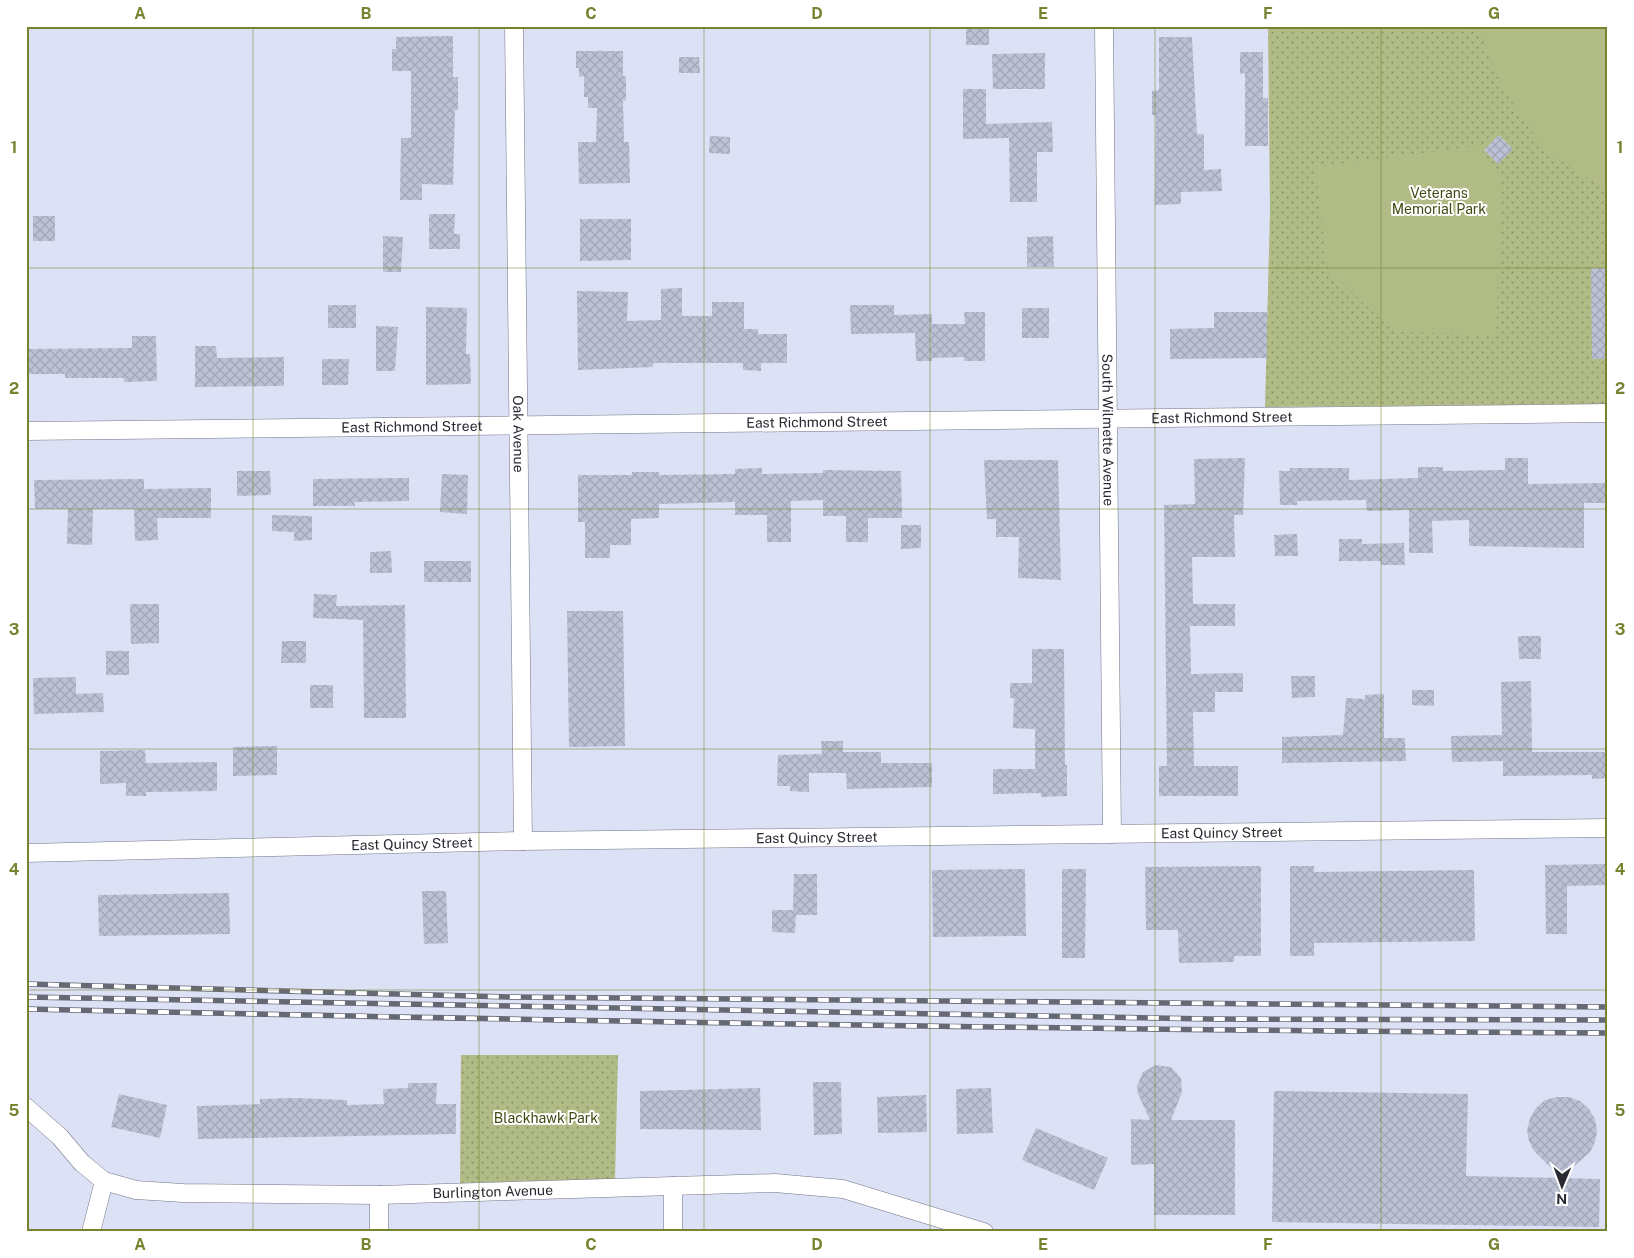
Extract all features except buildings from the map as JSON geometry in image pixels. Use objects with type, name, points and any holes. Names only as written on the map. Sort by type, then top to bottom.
[{"type":"street","name":"Oak Avenue","points":[[514,26],[523,841]]},
{"type":"street","name":"South Wilmette Avenue","points":[[1104,26],[1112,834]]},
{"type":"street","name":"East Richmond Street","points":[[26,431],[1608,413]]},
{"type":"street","name":"East Quincy Street","points":[[26,853],[523,841],[1608,828]]},
{"type":"street","name":"Burlington Avenue","points":[[26,1107],[60,1137],[82,1163],[104,1181],[136,1190],[183,1193],[379,1195],[775,1182],[843,1189],[979,1231]]},
{"type":"street","points":[[91,1232],[104,1181]]},
{"type":"street","points":[[673,1186],[673,1232]]},
{"type":"street","points":[[379,1195],[379,1232]]},
{"type":"green space","name":"Veterans Memorial Park","points":[[1268,26],[1608,26],[1608,404],[1265,407],[1270,210]]},
{"type":"green space","points":[[1481,26],[1608,26],[1608,189],[1565,164],[1549,151],[1533,133],[1504,88],[1489,55]]},
{"type":"green space","points":[[1477,146],[1502,175],[1496,334],[1395,332],[1328,270],[1315,167]]},
{"type":"green space","name":"Blackhawk Park","points":[[461,1055],[618,1055],[615,1179],[460,1183]]},
{"type":"railway","points":[[26,984],[509,997],[1608,1007]]},
{"type":"railway","points":[[26,997],[1210,1019],[1608,1020]]},
{"type":"railway","points":[[26,1009],[1212,1030],[1608,1033]]}]
